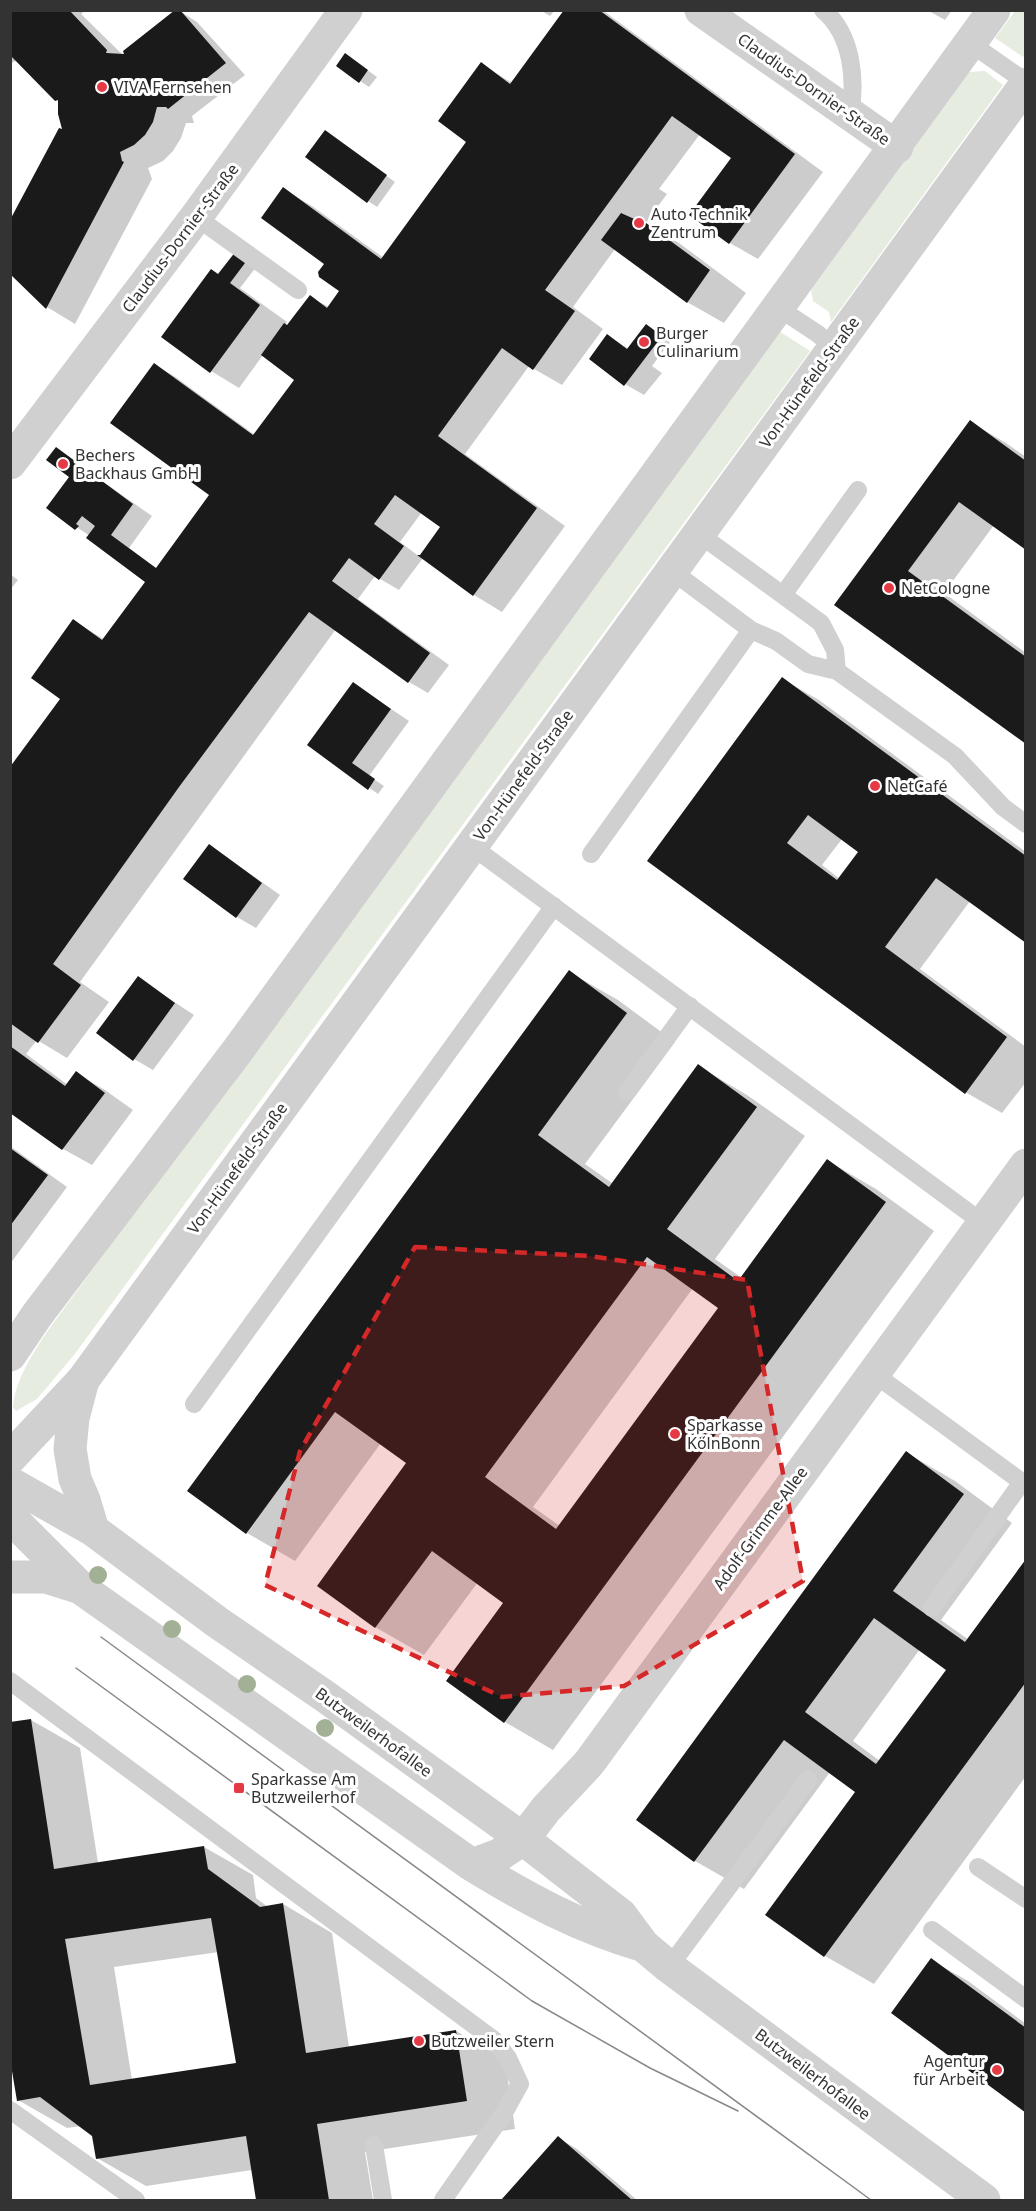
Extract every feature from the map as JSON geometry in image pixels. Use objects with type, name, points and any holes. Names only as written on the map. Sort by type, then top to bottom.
[{"type":"street","name":"Claudius-Dornier-Straße","points":[[10,463],[196,217],[346,10]]},
{"type":"street","name":"Claudius-Dornier-Straße","points":[[701,10],[897,147]]},
{"type":"street","points":[[10,1355],[37,1315],[238,1050],[777,307],[897,147],[994,10]]},
{"type":"street","name":"Von-Hünefeld-Straße","points":[[10,1458],[84,1380],[1026,83]]},
{"type":"street","name":"Adolf-Grimme-Allee","points":[[472,1865],[499,1855],[523,1839],[546,1809],[589,1763],[1026,1165]]},
{"type":"street","points":[[84,1380],[73,1418],[70,1449],[75,1479],[93,1530]]},
{"type":"street","name":"Butzweilerhofallee","points":[[10,1483],[93,1530],[217,1622],[326,1697],[523,1839],[621,1914],[644,1946],[669,1967],[984,2200]]},
{"type":"street","name":"Butzweilerhofallee","points":[[10,1510],[16,1523],[82,1588],[472,1865],[529,1900],[576,1923],[644,1946]]},
{"type":"street","name":"Butzweilerhofallee","points":[[10,1577],[46,1577],[82,1588]]},
{"type":"lane","points":[[823,10],[836,26],[847,47],[853,75],[854,94],[850,116]]},
{"type":"lane","points":[[970,43],[1026,83]]},
{"type":"lane","points":[[196,217],[298,290]]},
{"type":"lane","points":[[777,307],[818,334],[834,348]]},
{"type":"lane","points":[[783,595],[858,490]]},
{"type":"lane","points":[[699,534],[820,623],[835,650],[837,670]]},
{"type":"lane","points":[[672,571],[752,630],[776,641],[808,664],[837,670],[955,756],[1003,807],[1026,824]]},
{"type":"lane","points":[[591,854],[752,630]]},
{"type":"lane","points":[[470,848],[554,906],[983,1223]]},
{"type":"lane","points":[[194,1404],[554,906]]},
{"type":"lane","points":[[627,1092],[690,1006]]},
{"type":"lane","points":[[873,1373],[1024,1484],[932,1608]]},
{"type":"lane","points":[[10,1681],[494,2040],[508,2058],[520,2084],[504,2113],[443,2200]]},
{"type":"lane","points":[[669,1967],[808,1780]]},
{"type":"lane","points":[[978,1867],[1026,1899]]},
{"type":"lane","points":[[932,1930],[1026,1999]]},
{"type":"lane","points":[[10,2110],[136,2200]]},
{"type":"lane","points":[[374,2145],[383,2200]]},
{"type":"highlighted area","points":[[415,1247],[590,1256],[747,1280],[803,1581],[624,1686],[502,1697],[265,1585],[300,1451]]},
{"type":"shaded area","points":[[1015,11],[1025,11],[1025,54],[1023,57],[995,38]]},
{"type":"shaded area","points":[[985,71],[1003,85],[831,322],[829,312],[813,301],[811,290],[969,72]]},
{"type":"shaded area","points":[[779,331],[810,351],[74,1355],[37,1399],[16,1411],[13,1407],[21,1376],[49,1329]]},
{"type":"building","points":[[10,10],[69,10],[107,50],[106,53],[124,54],[123,51],[175,10],[180,10],[226,63],[168,109],[157,107],[153,122],[145,135],[134,145],[120,152],[124,162],[46,309],[10,274],[10,220],[59,128],[62,129],[58,114],[58,100],[55,101],[10,55]]},
{"type":"building","points":[[564,10],[599,10],[795,154],[729,244],[689,215],[731,158],[672,116],[545,290],[575,311],[533,370],[502,348],[438,436],[537,508],[473,596],[417,555],[420,555],[440,527],[395,495],[374,524],[404,546],[379,580],[349,558],[332,581],[430,653],[408,683],[309,612],[179,787],[53,964],[81,985],[38,1043],[10,1023],[10,767],[60,699],[31,678],[73,619],[102,640],[145,582],[86,538],[95,526],[82,516],[75,530],[46,508],[69,477],[46,460],[56,447],[133,504],[111,535],[156,568],[209,495],[110,423],[154,363],[253,435],[294,380],[261,355],[284,323],[287,325],[310,295],[327,308],[339,291],[319,277],[318,272],[324,264],[261,218],[283,187],[381,259],[466,142],[438,121],[481,62],[510,84]]},
{"type":"building","points":[[345,53],[368,70],[359,83],[336,66]]},
{"type":"building","points":[[325,130],[387,175],[367,203],[305,157]]},
{"type":"building","points":[[621,213],[641,222],[642,220],[710,270],[687,303],[601,240]]},
{"type":"building","points":[[236,251],[248,259],[230,283],[260,305],[210,373],[161,337],[211,269],[218,274]]},
{"type":"building","points":[[646,324],[662,336],[624,386],[589,359],[607,334],[627,349]]},
{"type":"building","name":"NetCologne","points":[[970,420],[1026,461],[1026,550],[959,502],[908,571],[1026,657],[1026,744],[834,605]]},
{"type":"building","points":[[782,677],[1026,856],[1026,943],[936,878],[885,947],[1007,1037],[965,1094],[647,861]],"holes":[[[808,815],[858,852],[837,880],[787,843]]]},
{"type":"building","points":[[353,682],[391,709],[352,763],[375,779],[368,790],[307,745]]},
{"type":"building","points":[[209,844],[262,883],[236,918],[183,879]]},
{"type":"building","points":[[569,970],[627,1013],[538,1135],[609,1187],[698,1064],[757,1107],[667,1229],[738,1281],[827,1159],[886,1202],[504,1723],[446,1681],[503,1603],[432,1551],[375,1628],[317,1586],[406,1463],[335,1412],[246,1534],[187,1491]],"holes":[[[647,1257],[718,1308],[556,1529],[485,1477]]]},
{"type":"building","points":[[138,976],[175,1003],[133,1061],[96,1033]]},
{"type":"building","points":[[10,1046],[65,1086],[76,1071],[105,1093],[62,1150],[10,1113]]},
{"type":"building","points":[[10,1148],[48,1175],[10,1226]]},
{"type":"building","points":[[906,1451],[964,1494],[893,1591],[965,1642],[1026,1559],[1026,1682],[824,1957],[765,1915],[855,1792],[784,1740],[694,1862],[636,1820]],"holes":[[[874,1618],[946,1670],[876,1764],[805,1712]]]},
{"type":"building","points":[[31,1719],[54,1869],[204,1846],[208,1869],[260,1907],[283,1903],[306,2053],[456,2030],[467,2101],[317,2124],[329,2200],[256,2200],[246,2136],[96,2159],[92,2136],[40,2097],[17,2101],[10,2059],[10,1722]],"holes":[[[211,1918],[236,2063],[90,2085],[65,1939]]]},
{"type":"building","name":"Agentur für Arbeit","points":[[931,1958],[1026,2028],[1026,2113],[891,2013]]},
{"type":"building","points":[[558,2136],[632,2200],[501,2200]]},
{"type":"tram line","points":[[101,1637],[871,2200]]},
{"type":"tram line","points":[[76,1668],[532,2001],[650,2068],[738,2111]]},
{"type":"place","name":"VIVA Fernsehen","points":[[102,87]]},
{"type":"place","name":"Auto Technik Zentrum","points":[[639,223]]},
{"type":"place","name":"Burger Culinarium","points":[[644,342]]},
{"type":"place","name":"Bechers Backhaus GmbH","points":[[63,464]]},
{"type":"place","name":"NetCologne","points":[[889,588]]},
{"type":"place","name":"NetCafé","points":[[875,786]]},
{"type":"place","name":"Sparkasse KölnBonn","points":[[675,1434]]},
{"type":"place","name":"Sparkasse Am Butzweilerhof","points":[[239,1788]]},
{"type":"place","name":"Butzweiler Stern","points":[[419,2041]]},
{"type":"place","name":"Agentur für Arbeit","points":[[997,2070]]}]
